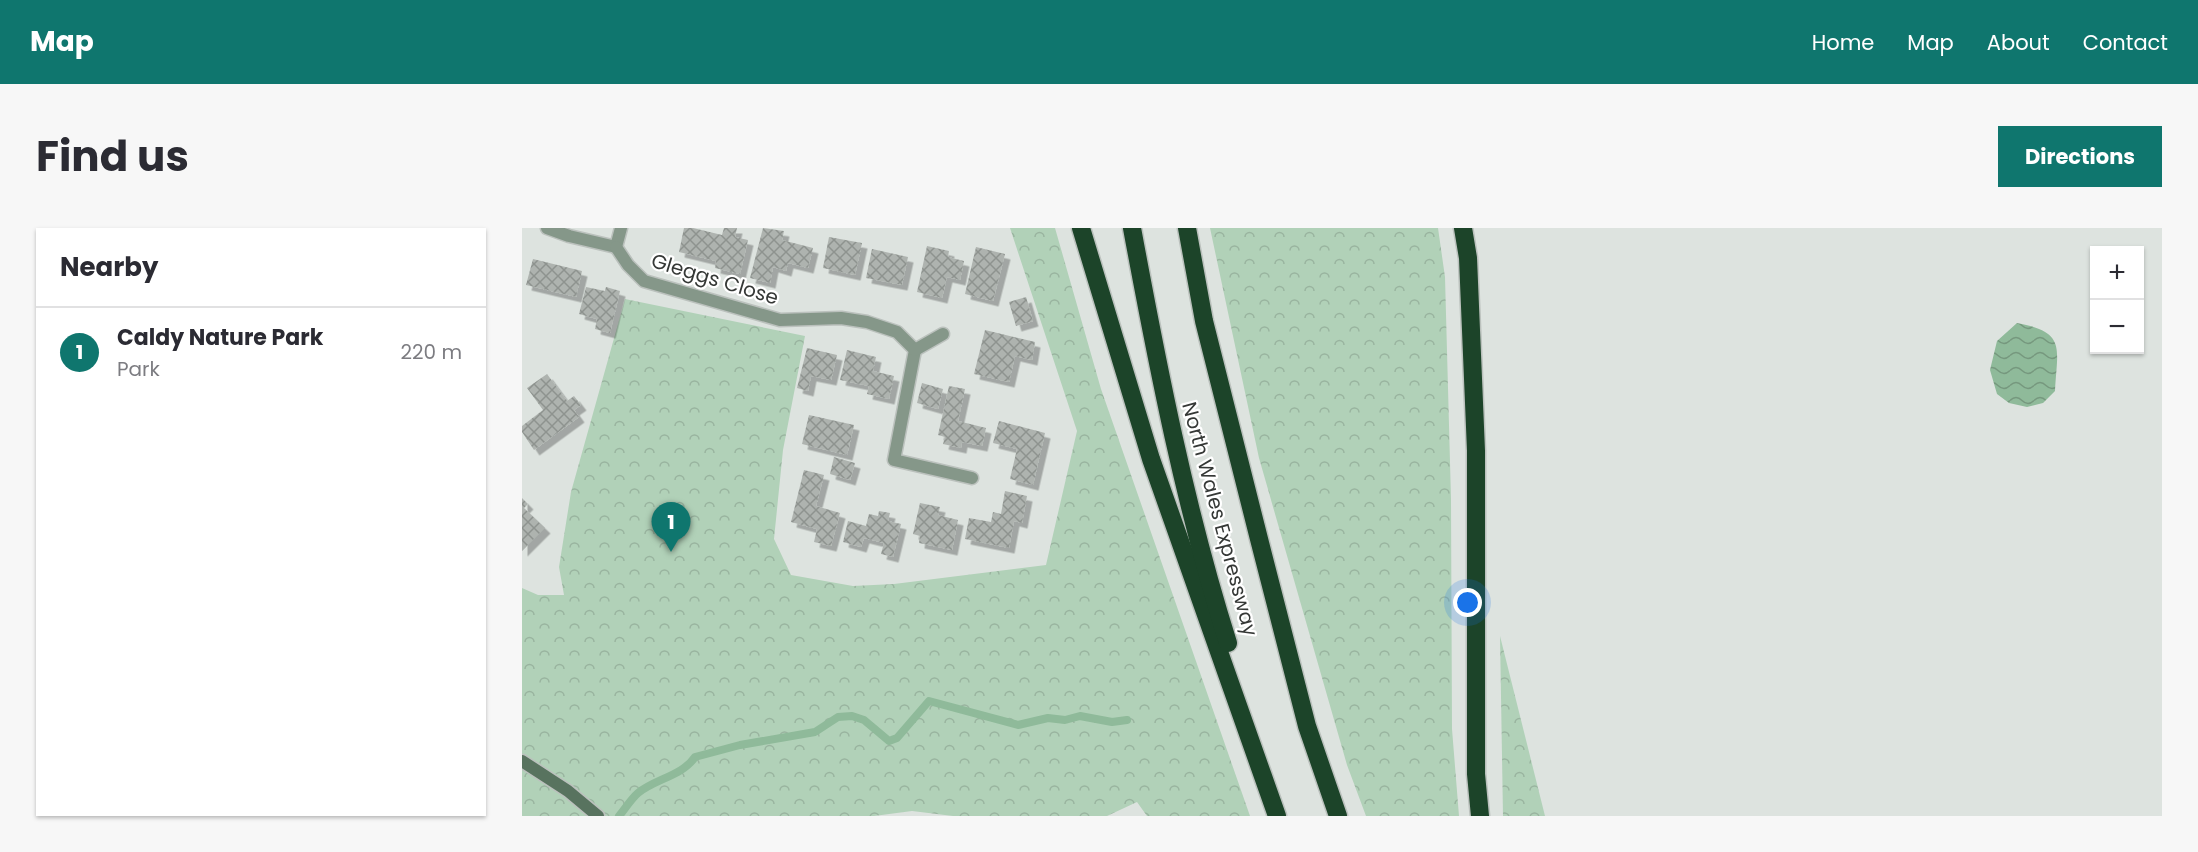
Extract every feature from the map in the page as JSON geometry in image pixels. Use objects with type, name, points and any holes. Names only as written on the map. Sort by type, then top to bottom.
[{"type":"highway","points":[[1081,228],[1151,459],[1277,816]]},
{"type":"highway","name":"North Wales Expressway","points":[[1132,228],[1174,443],[1206,568],[1283,816]]},
{"type":"highway","name":"North Wales Expressway","points":[[1187,228],[1204,321],[1307,726],[1338,816]]},
{"type":"highway","points":[[1463,228],[1468,258],[1476,451],[1476,774],[1480,816]]},
{"type":"street","points":[[547,228],[569,236],[616,247],[621,228]]},
{"type":"street","name":"Gleggs Close","points":[[616,247],[628,265],[644,281],[780,320],[841,318],[867,322],[897,332],[915,350]]},
{"type":"street","points":[[943,334],[915,350],[894,460],[972,478]]},
{"type":"street","points":[[522,761],[568,791],[598,816]]},
{"type":"green space","points":[[1010,228],[1055,228],[1101,389],[1250,816],[1147,816],[1137,802],[1107,816],[953,816],[912,811],[874,816],[522,816],[522,588],[538,595],[564,595],[559,567],[571,492],[625,299],[805,336],[783,450],[774,539],[791,575],[853,586],[894,584],[1046,565],[1077,431]]},
{"type":"green space","points":[[1210,228],[1438,228],[1445,277],[1451,499],[1452,729],[1459,816],[1366,816],[1347,765],[1259,458]]},
{"type":"green space","points":[[1500,636],[1545,816],[1503,816]]},
{"type":"water","points":[[2017,323],[2044,331],[2052,337],[2056,344],[2055,391],[2043,403],[2027,407],[2009,403],[1997,394],[1990,370],[1997,341]]},
{"type":"building","points":[[684,228],[722,235],[724,228],[737,228],[735,237],[748,240],[740,274],[715,268],[716,261],[679,252]]},
{"type":"building","points":[[763,228],[784,231],[782,240],[813,248],[808,268],[788,263],[786,271],[773,267],[770,283],[750,278]]},
{"type":"building","points":[[829,237],[862,243],[855,275],[823,268]]},
{"type":"building","points":[[927,246],[949,251],[948,257],[964,261],[960,280],[947,277],[942,298],[917,292]]},
{"type":"building","points":[[976,247],[1005,254],[993,301],[965,294]]},
{"type":"building","points":[[872,249],[908,257],[902,285],[866,278]]},
{"type":"building","points":[[533,259],[582,271],[576,297],[526,285]]},
{"type":"building","points":[[586,287],[605,291],[606,287],[620,291],[610,333],[595,329],[597,319],[579,314]]},
{"type":"building","points":[[1026,297],[1033,321],[1016,326],[1009,302]]},
{"type":"building","points":[[985,330],[1035,342],[1032,360],[1015,356],[1009,382],[974,374]]},
{"type":"building","points":[[807,348],[837,355],[831,380],[811,376],[808,391],[797,388]]},
{"type":"building","points":[[847,350],[876,357],[873,371],[894,376],[889,399],[867,394],[869,386],[840,380]]},
{"type":"building","points":[[547,374],[567,401],[574,396],[581,405],[574,410],[579,417],[534,450],[522,432],[522,426],[543,410],[527,388]]},
{"type":"building","points":[[922,383],[943,389],[938,409],[917,403]]},
{"type":"building","points":[[949,386],[965,389],[958,421],[986,428],[982,446],[962,442],[961,448],[943,444],[945,437],[938,435]]},
{"type":"building","points":[[809,415],[854,425],[847,455],[802,444]]},
{"type":"building","points":[[999,421],[1045,433],[1033,485],[1010,479],[1017,449],[993,443]]},
{"type":"building","points":[[834,457],[855,463],[850,480],[830,474]]},
{"type":"building","points":[[804,470],[824,475],[816,506],[840,513],[831,546],[814,542],[817,529],[791,522]]},
{"type":"building","points":[[1005,491],[1027,496],[1022,523],[1014,521],[1009,548],[965,539],[969,518],[991,522],[993,512],[1001,514]]},
{"type":"building","points":[[522,498],[528,504],[524,508],[545,528],[522,551]]},
{"type":"building","points":[[920,503],[940,507],[938,515],[958,520],[952,550],[919,543],[920,536],[913,534]]},
{"type":"building","points":[[879,511],[890,513],[888,521],[901,524],[893,557],[881,554],[884,543],[864,538],[861,547],[843,542],[848,521],[866,526],[869,514],[878,516]]},
{"type":"waterway","points":[[619,816],[638,793],[683,769],[695,757],[740,745],[815,732],[838,717],[852,716],[864,720],[889,741],[897,738],[929,701],[1018,725],[1048,718],[1065,720],[1080,716],[1112,722],[1127,720]]},
{"type":"place","name":"Caldy Nature Park","points":[[671,552]]}]
